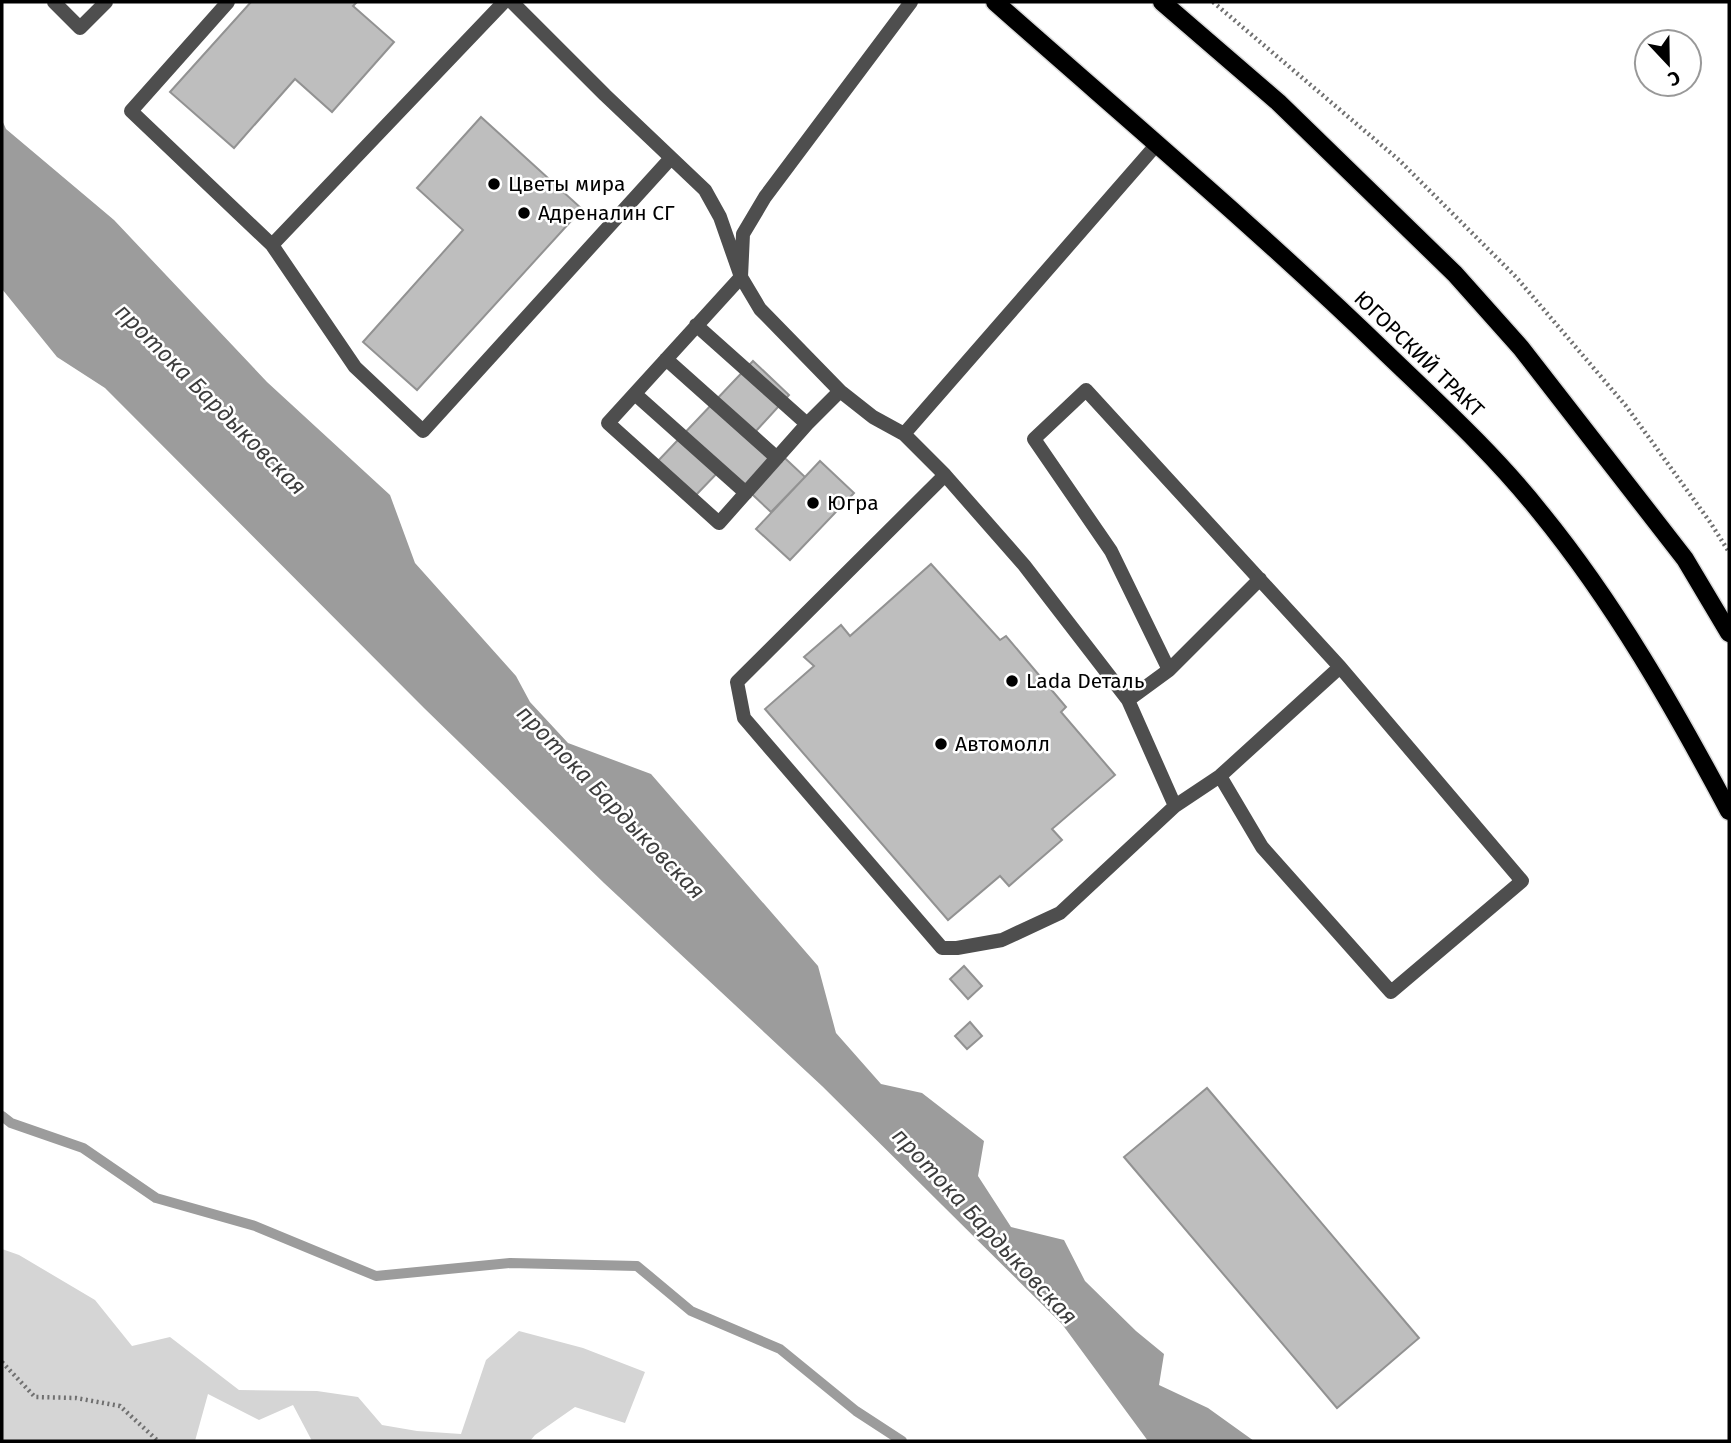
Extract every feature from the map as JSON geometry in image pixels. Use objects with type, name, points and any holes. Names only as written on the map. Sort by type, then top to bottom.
[{"type":"main road","name":"ЮГОРСКИЙ ТРАКТ","points":[[995,2],[1341,310],[1472,436],[1540,511],[1605,599],[1651,670],[1729,810]]},
{"type":"main road","points":[[1162,2],[1278,102],[1455,274],[1521,348],[1678,549],[1729,633]]},
{"type":"lane","points":[[54,2],[80,28],[106,2]]},
{"type":"lane","points":[[228,2],[131,111],[272,245],[355,367],[423,431],[671,158]]},
{"type":"lane","points":[[272,245],[503,2]]},
{"type":"lane","points":[[512,2],[705,190],[720,217],[741,277],[760,309],[840,391],[873,417],[904,434],[945,475],[1024,565],[1128,700],[1175,806]]},
{"type":"lane","points":[[840,391],[719,523],[608,423],[741,277],[743,234],[765,197],[911,2]]},
{"type":"lane","points":[[904,434],[1157,144]]},
{"type":"lane","points":[[696,326],[807,424]]},
{"type":"lane","points":[[666,359],[777,458]]},
{"type":"lane","points":[[1169,670],[1111,551],[1034,439],[1086,390],[1340,667],[1522,881],[1391,992],[1262,847],[1220,776]]},
{"type":"lane","points":[[635,394],[746,493]]},
{"type":"lane","points":[[945,475],[737,682],[744,718],[942,948],[1002,940],[1060,913],[1175,806],[1220,776],[1340,667]]},
{"type":"lane","points":[[1128,700],[1169,670],[1260,579]]},
{"type":"path","points":[[1213,2],[1399,160],[1516,277],[1626,406],[1729,552]]},
{"type":"path","points":[[2,1362],[35,1397],[76,1398],[120,1406],[158,1441]]},
{"type":"shaded area","points":[[2,1249],[19,1255],[95,1300],[132,1346],[170,1337],[239,1390],[317,1391],[358,1397],[382,1425],[461,1434],[486,1360],[519,1331],[583,1348],[645,1372],[625,1423],[575,1407],[530,1441],[312,1441],[293,1405],[259,1420],[208,1394],[195,1441],[2,1441]]},
{"type":"water","name":"протока Бардыковская","points":[[2,120],[6,129],[114,220],[267,382],[390,495],[415,563],[516,676],[530,702],[568,743],[651,774],[818,966],[836,1033],[881,1084],[922,1093],[984,1141],[978,1176],[1011,1227],[1064,1240],[1085,1281],[1136,1331],[1164,1354],[1159,1385],[1208,1408],[1254,1441],[1148,1441],[1062,1324],[822,1086],[604,883],[424,708],[105,388],[57,357],[2,289]]},
{"type":"building","points":[[251,2],[357,2],[353,6],[394,42],[332,112],[295,79],[234,148],[170,92]]},
{"type":"building","points":[[481,117],[582,209],[417,390],[363,342],[463,230],[417,188]]},
{"type":"building","points":[[753,361],[789,395],[756,431],[805,477],[771,512],[723,467],[694,497],[657,462]]},
{"type":"building","name":"Югра","points":[[820,461],[854,493],[790,560],[756,529]]},
{"type":"building","name":"Автомолл","points":[[931,564],[1000,640],[1006,636],[1066,707],[1061,712],[1115,775],[1052,829],[1062,840],[1009,886],[1000,876],[948,920],[765,709],[814,666],[804,657],[841,625],[850,636]]},
{"type":"building","points":[[964,966],[982,986],[968,999],[950,979]]},
{"type":"building","points":[[970,1022],[982,1036],[967,1049],[955,1036]]},
{"type":"building","points":[[1207,1088],[1419,1338],[1337,1408],[1124,1157]]},
{"type":"waterway","points":[[2,1116],[11,1123],[83,1148],[156,1198],[255,1226],[376,1276],[510,1263],[637,1266],[691,1311],[780,1349],[856,1411],[902,1441]]},
{"type":"place","name":"Цветы мира","points":[[494,184]]},
{"type":"place","name":"Адреналин СГ","points":[[524,213]]},
{"type":"place","name":"Югра","points":[[813,503]]},
{"type":"place","name":"Lada Dеталь","points":[[1012,681]]},
{"type":"place","name":"Автомолл","points":[[941,744]]}]
